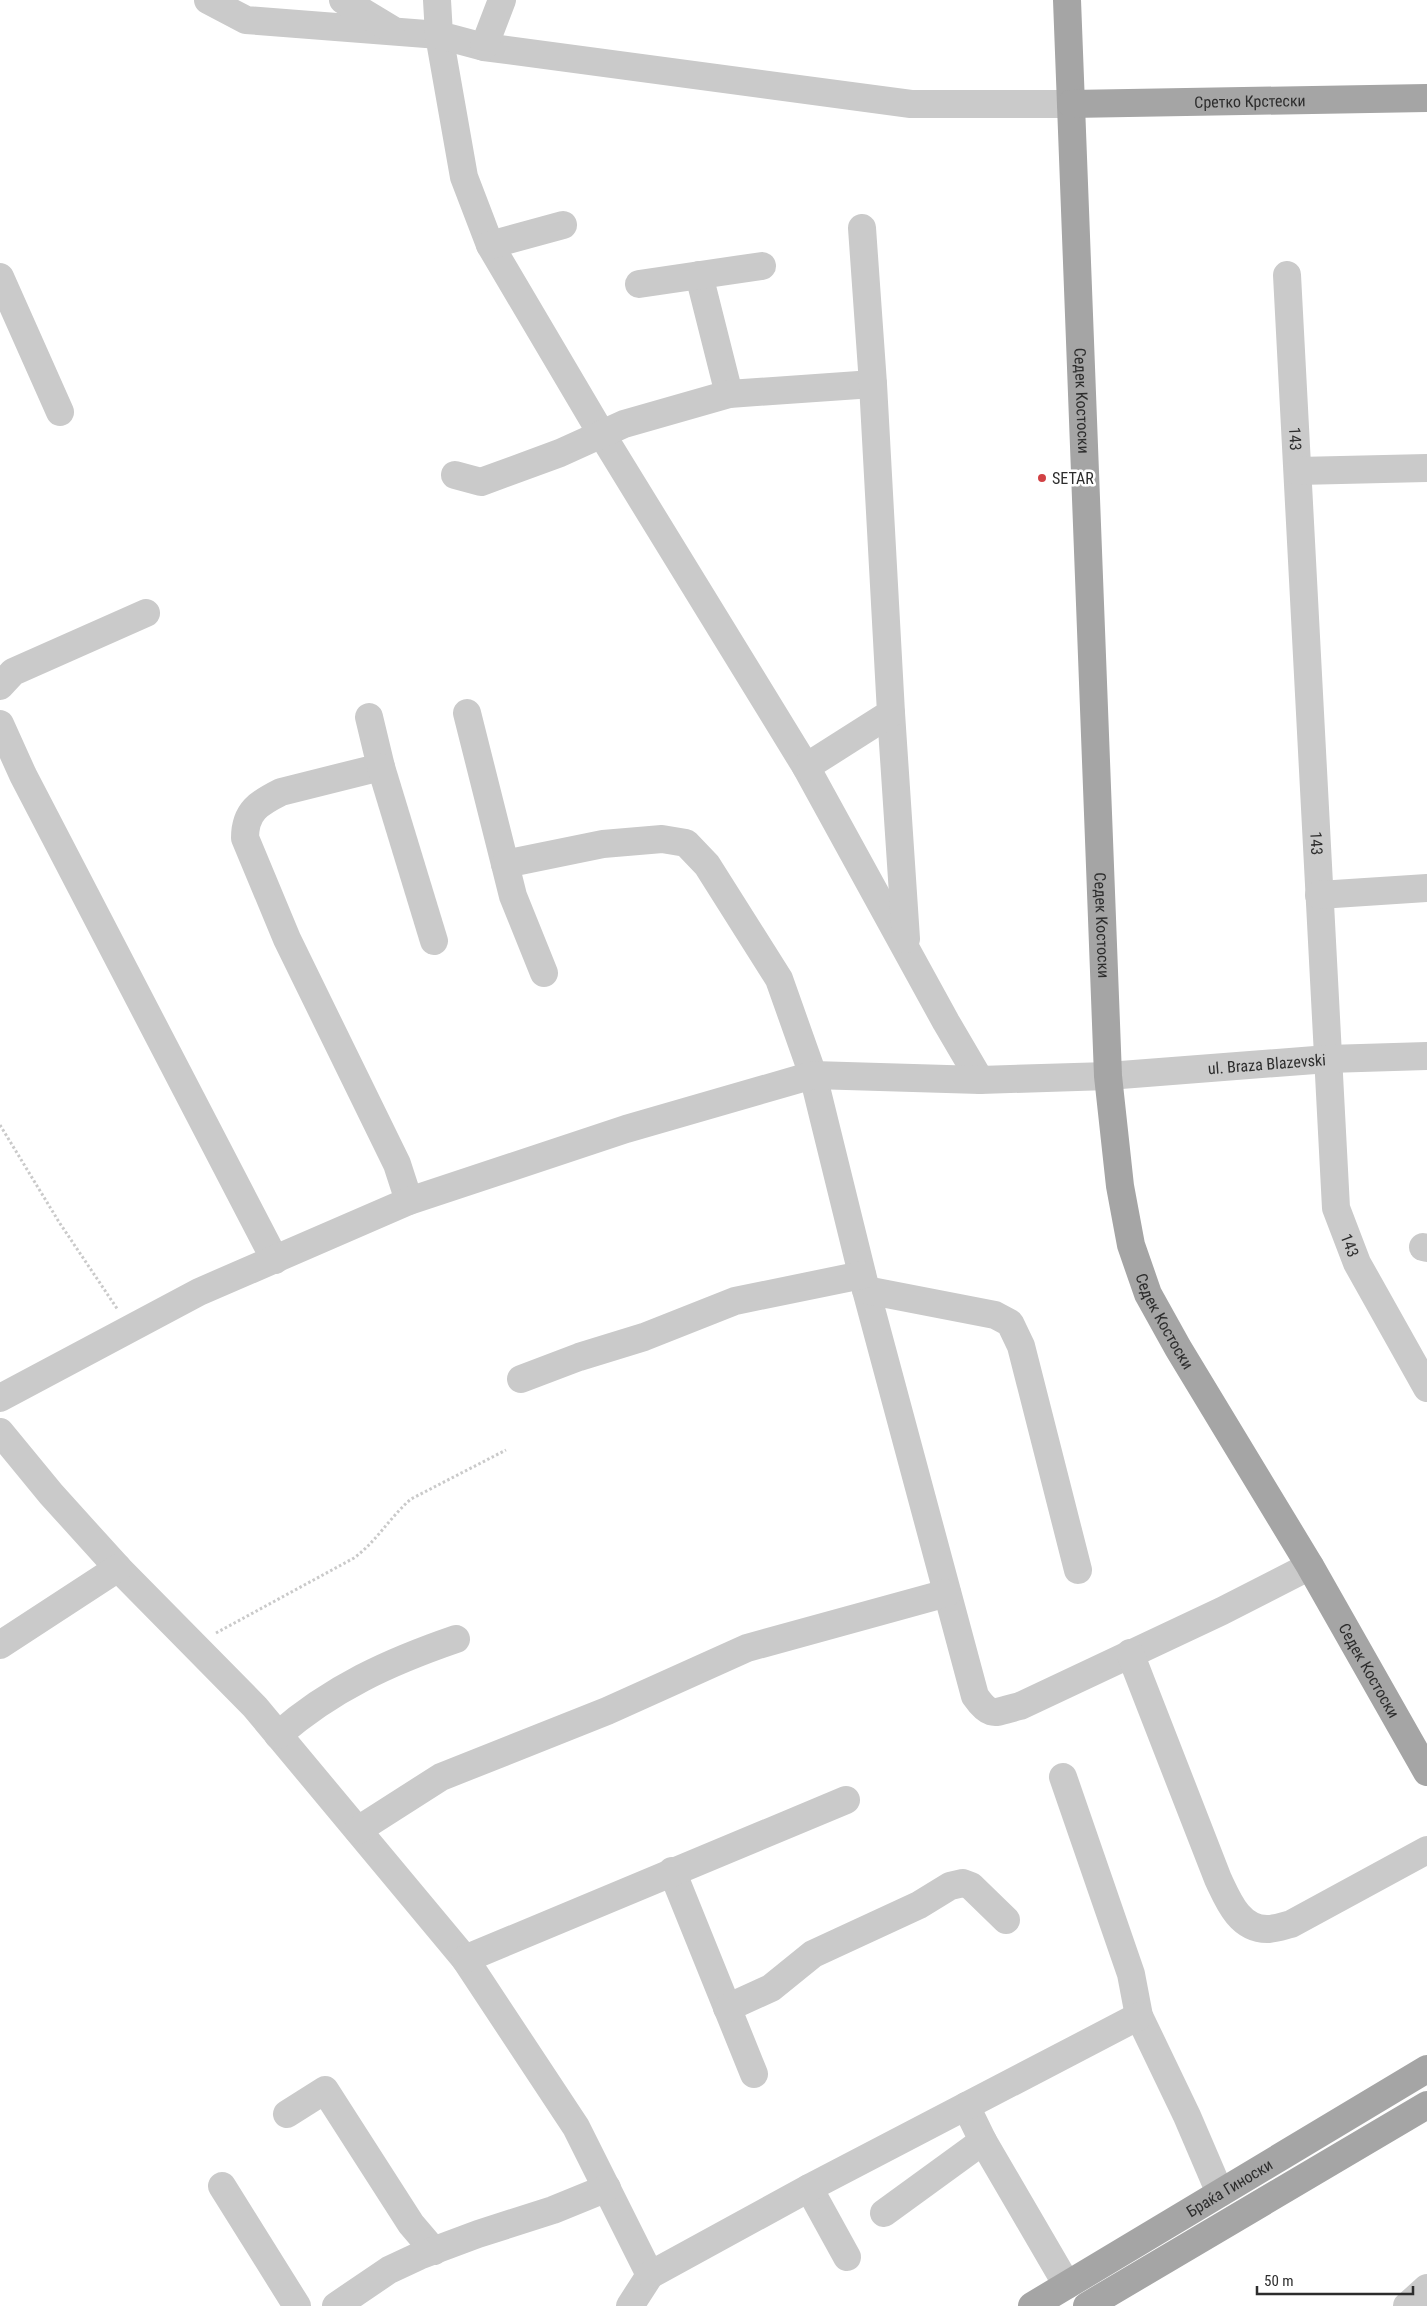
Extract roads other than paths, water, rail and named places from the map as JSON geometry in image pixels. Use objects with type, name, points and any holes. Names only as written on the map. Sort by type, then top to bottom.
[{"type":"main road","name":"Седек Костоски","points":[[1067,0],[1108,1076],[1120,1186],[1131,1244],[1148,1294],[1178,1348],[1310,1566],[1427,1772]]},
{"type":"main road","name":"Сретко Крстески","points":[[1071,104],[1427,98]]},
{"type":"main road","name":"Браќа Гиноски","points":[[1032,2306],[1427,2069]]},
{"type":"main road","name":"Браќа Гиноски","points":[[1087,2306],[1427,2105]]},
{"type":"street","points":[[208,0],[246,20],[439,35],[484,47],[911,104],[1071,104]]},
{"type":"street","points":[[343,0],[395,32]]},
{"type":"street","points":[[437,0],[439,35],[464,176],[490,245],[600,434],[806,767],[946,1022],[980,1080]]},
{"type":"street","points":[[484,47],[502,0]]},
{"type":"street","points":[[490,245],[563,225]]},
{"type":"street","points":[[862,228],[907,948]]},
{"type":"street","points":[[639,284],[762,266]]},
{"type":"street","points":[[699,275],[729,394]]},
{"type":"street","name":"143","points":[[1287,275],[1336,1208],[1357,1263],[1427,1388]]},
{"type":"street","points":[[0,277],[60,412]]},
{"type":"street","points":[[456,475],[480,482],[560,453],[624,424],[729,394],[873,384]]},
{"type":"street","points":[[1298,471],[1427,468]]},
{"type":"street","points":[[0,686],[12,672],[146,613]]},
{"type":"street","points":[[466,713],[513,896],[544,973]]},
{"type":"street","points":[[806,767],[892,713]]},
{"type":"street","points":[[369,717],[381,767],[434,941]]},
{"type":"street","points":[[0,724],[23,775],[275,1260]]},
{"type":"street","points":[[381,767],[281,792],[250,814],[245,824],[245,838],[290,947],[397,1164],[409,1201]]},
{"type":"street","points":[[505,864],[603,844],[662,839],[686,843],[707,865],[779,979],[813,1075],[864,1282],[947,1593],[975,1696],[984,1709],[995,1712],[1020,1706],[1222,1611],[1310,1566]]},
{"type":"street","points":[[869,880],[901,876]]},
{"type":"street","points":[[1320,895],[1427,888]]},
{"type":"street","name":"ul. Braza Blazevski","points":[[0,1398],[199,1292],[409,1201],[626,1130],[813,1075],[980,1080],[1108,1076],[1328,1059],[1427,1056]]},
{"type":"street","points":[[521,1378],[579,1357],[644,1337],[735,1301],[864,1282],[995,1315],[1010,1323],[1021,1346],[1078,1570]]},
{"type":"street","points":[[0,1432],[51,1494],[118,1568],[255,1707],[465,1959],[576,2127],[650,2274]]},
{"type":"street","points":[[0,1645],[118,1568]]},
{"type":"street","points":[[358,1830],[442,1777],[606,1711],[747,1648],[947,1593]]},
{"type":"street","points":[[278,1735],[304,1713],[344,1688],[405,1656],[456,1639]]},
{"type":"street","points":[[1130,1653],[1218,1879],[1230,1905],[1244,1920],[1254,1927],[1268,1929],[1291,1924],[1427,1850]]},
{"type":"street","points":[[1063,1777],[1131,1974],[1139,2016],[1187,2116],[1220,2193]]},
{"type":"street","points":[[465,1959],[846,1800]]},
{"type":"street","points":[[672,1871],[754,2074]]},
{"type":"street","points":[[727,2008],[771,1988],[813,1954],[919,1904],[950,1886],[964,1883],[971,1886],[1006,1920]]},
{"type":"street","points":[[630,2306],[650,2274],[809,2188],[1139,2016]]},
{"type":"street","points":[[287,2114],[325,2090],[411,2224],[434,2251]]},
{"type":"street","points":[[966,2106],[983,2141],[1067,2285]]},
{"type":"street","points":[[884,2213],[983,2141]]},
{"type":"street","points":[[222,2186],[296,2306]]},
{"type":"street","points":[[336,2306],[390,2270],[434,2251],[553,2210],[607,2188]]},
{"type":"street","points":[[809,2188],[847,2257]]},
{"type":"street","points":[[1406,2306],[1427,2288]]},
{"type":"place","name":"SETAR","points":[[1042,478]]}]
